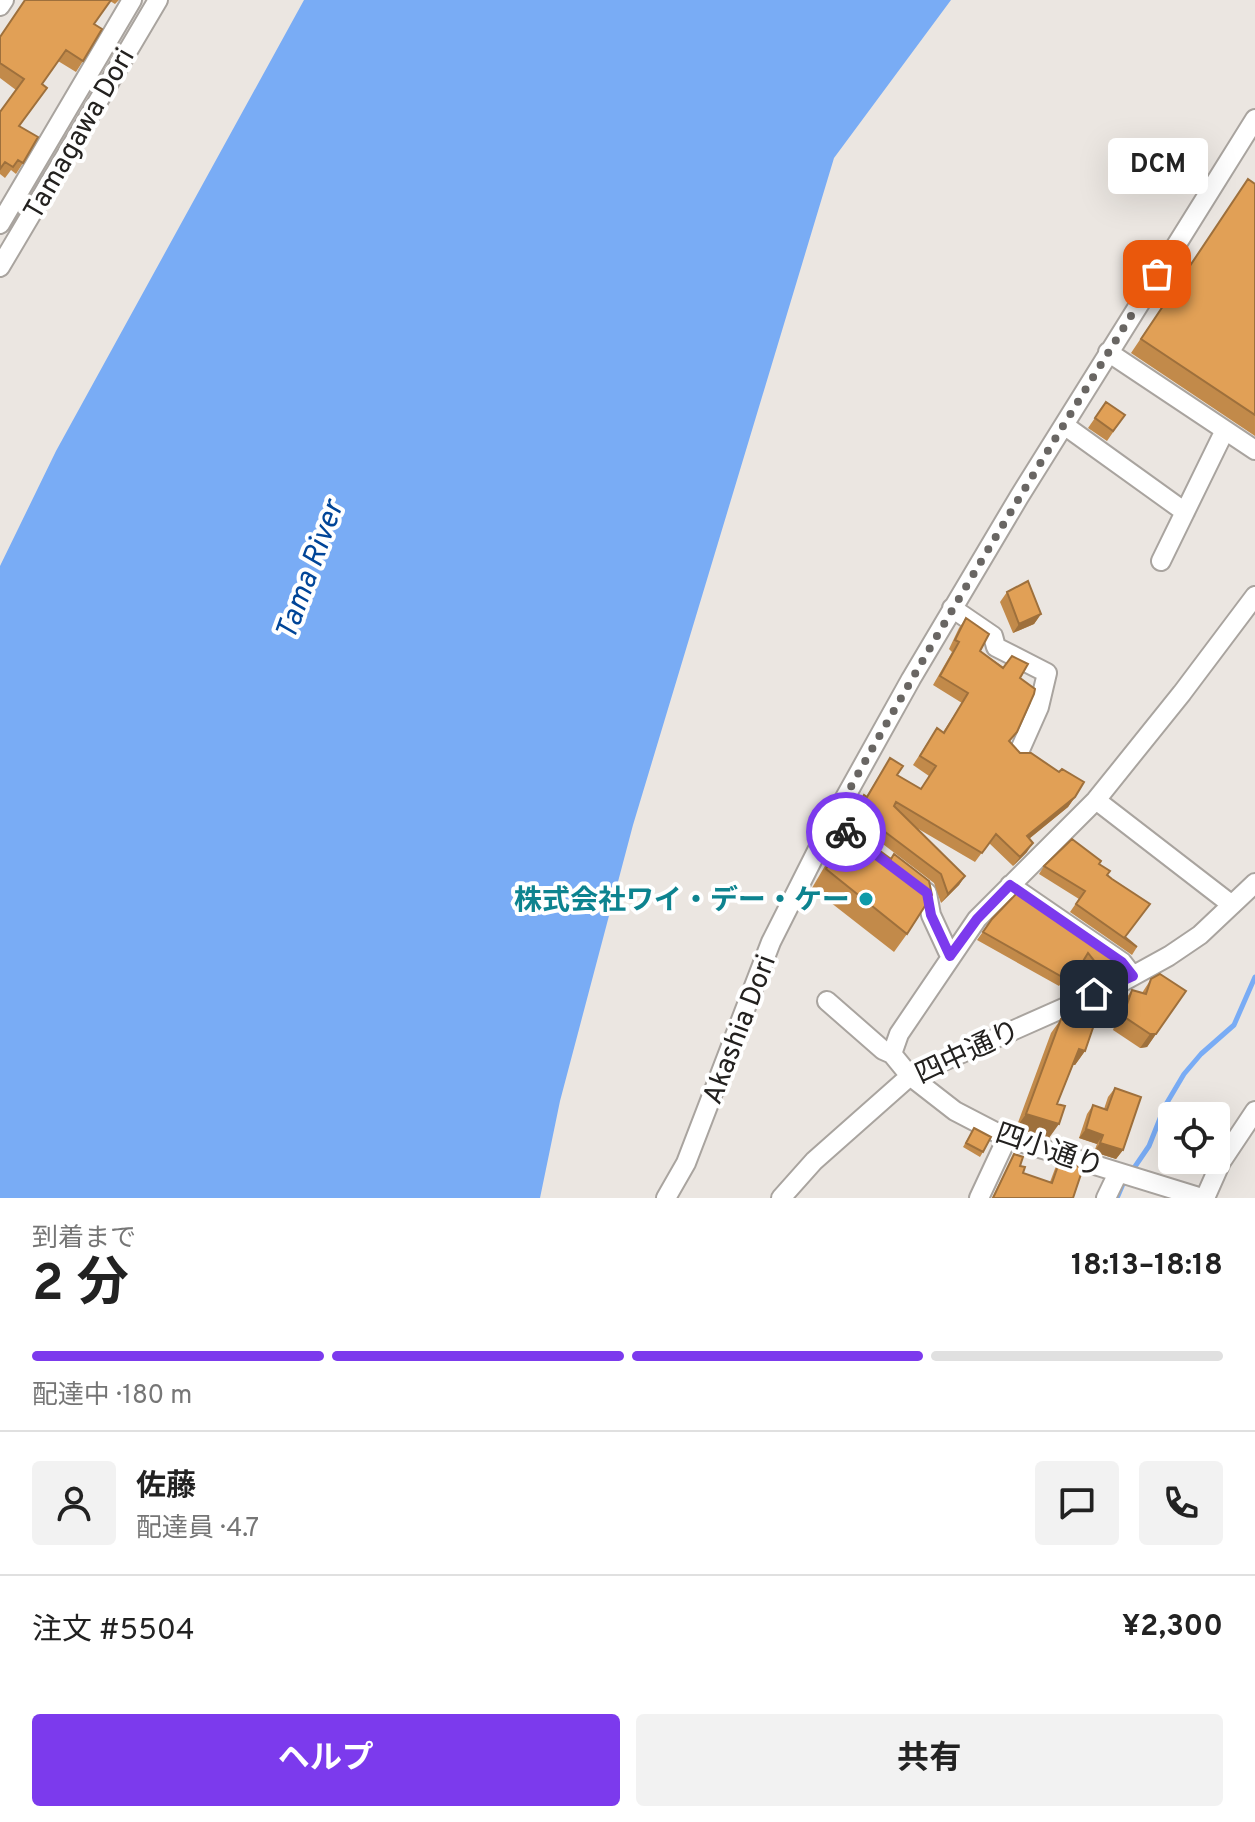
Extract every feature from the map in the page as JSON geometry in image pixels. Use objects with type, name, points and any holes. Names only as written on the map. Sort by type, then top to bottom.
[{"type":"street","points":[[0,6],[4,0]]},
{"type":"street","points":[[0,224],[132,0]]},
{"type":"street","name":"Tamagawa Dori","points":[[0,267],[158,0]]},
{"type":"street","name":"Akashia Dori","points":[[666,1198],[686,1163],[771,942],[838,826],[952,608],[1255,119]]},
{"type":"street","points":[[1108,352],[1255,450]]},
{"type":"street","points":[[1064,425],[1185,512]]},
{"type":"street","points":[[1161,561],[1225,430]]},
{"type":"street","points":[[892,1054],[899,1034],[977,919],[1096,800],[1255,596]]},
{"type":"street","points":[[952,608],[993,636],[996,647],[1047,673],[1039,707],[1019,752]]},
{"type":"street","points":[[1096,800],[1232,905]]},
{"type":"street","points":[[903,875],[927,893],[931,915],[950,956]]},
{"type":"street","name":"四中通り","points":[[781,1198],[814,1161],[910,1076],[1133,976],[1200,935],[1255,883]]},
{"type":"street","points":[[1010,885],[1122,962],[1133,976]]},
{"type":"street","name":"四小通り","points":[[827,1001],[883,1050],[892,1054],[910,1076],[955,1111],[1007,1138],[1204,1198]]},
{"type":"street","points":[[1204,1198],[1221,1162],[1255,1111]]},
{"type":"street","points":[[979,1198],[1007,1138]]},
{"type":"street","points":[[1106,1198],[1118,1173]]},
{"type":"water","name":"Tama River","points":[[304,0],[951,0],[834,158],[633,825],[560,1101],[540,1198],[0,1198],[0,566],[56,451]]},
{"type":"building","points":[[25,0],[111,0],[94,24],[102,29],[83,61],[66,50],[42,84],[47,88],[19,126],[38,137],[23,163],[18,160],[13,167],[5,162],[0,169],[0,112],[24,79],[0,63],[0,37]]},
{"type":"building","points":[[1248,179],[1255,184],[1255,415],[1141,339]]},
{"type":"building","points":[[1106,402],[1125,415],[1113,431],[1095,418]]},
{"type":"building","points":[[1028,581],[1041,614],[1019,624],[1007,592]]},
{"type":"building","points":[[966,618],[989,634],[980,651],[1003,668],[1012,656],[1028,664],[1020,678],[1035,689],[1034,694],[1017,732],[1009,741],[1020,753],[1031,753],[1059,772],[1062,769],[1084,782],[1075,797],[1027,836],[1033,843],[1020,857],[996,834],[982,853],[896,802],[894,806],[965,876],[948,894],[941,874],[856,810],[890,758],[903,766],[897,775],[921,789],[936,766],[920,756],[937,728],[944,733],[968,693],[940,676],[959,642],[955,640]]},
{"type":"building","points":[[849,828],[891,859],[894,854],[929,881],[932,895],[907,934],[826,869]]},
{"type":"building","points":[[1072,839],[1101,861],[1099,864],[1110,871],[1107,875],[1150,904],[1125,937],[1137,947],[1076,904],[1085,891],[1044,866]]},
{"type":"building","points":[[1017,893],[1117,962],[1100,968],[1088,953],[1074,976],[1067,974],[1064,978],[983,932]]},
{"type":"building","points":[[1160,974],[1186,991],[1156,1034],[1150,1034],[1123,1016],[1132,990],[1146,994],[1151,979]]},
{"type":"building","points":[[1077,1013],[1096,1019],[1085,1051],[1079,1049],[1057,1104],[1065,1106],[1059,1124],[1026,1114],[1061,1019],[1069,1021]]},
{"type":"building","points":[[1115,1088],[1141,1097],[1123,1150],[1100,1143],[1103,1135],[1086,1129],[1093,1105],[1107,1110]]},
{"type":"building","points":[[974,1128],[991,1137],[983,1152],[966,1143]]},
{"type":"building","points":[[1014,1154],[1023,1157],[1020,1166],[1025,1167],[1023,1173],[1052,1183],[1060,1160],[1083,1168],[1073,1198],[993,1198]]},
{"type":"waterway","points":[[1134,1168],[1149,1146],[1165,1106],[1184,1074],[1234,1025],[1255,977]]},
{"type":"waterway","points":[[1117,1198],[1123,1184]]},
{"type":"way so far","points":[[846,832],[832,821],[897,703],[1019,497],[1157,274]]},
{"type":"place","name":"DCM","points":[[1157,274]]},
{"type":"place","name":"株式会社ワイ・デー・ケー","points":[[866,899]]},
{"type":"route","points":[[846,832],[927,893],[931,915],[950,956],[977,919],[1010,885],[1122,962],[1133,976],[1094,994]]}]
